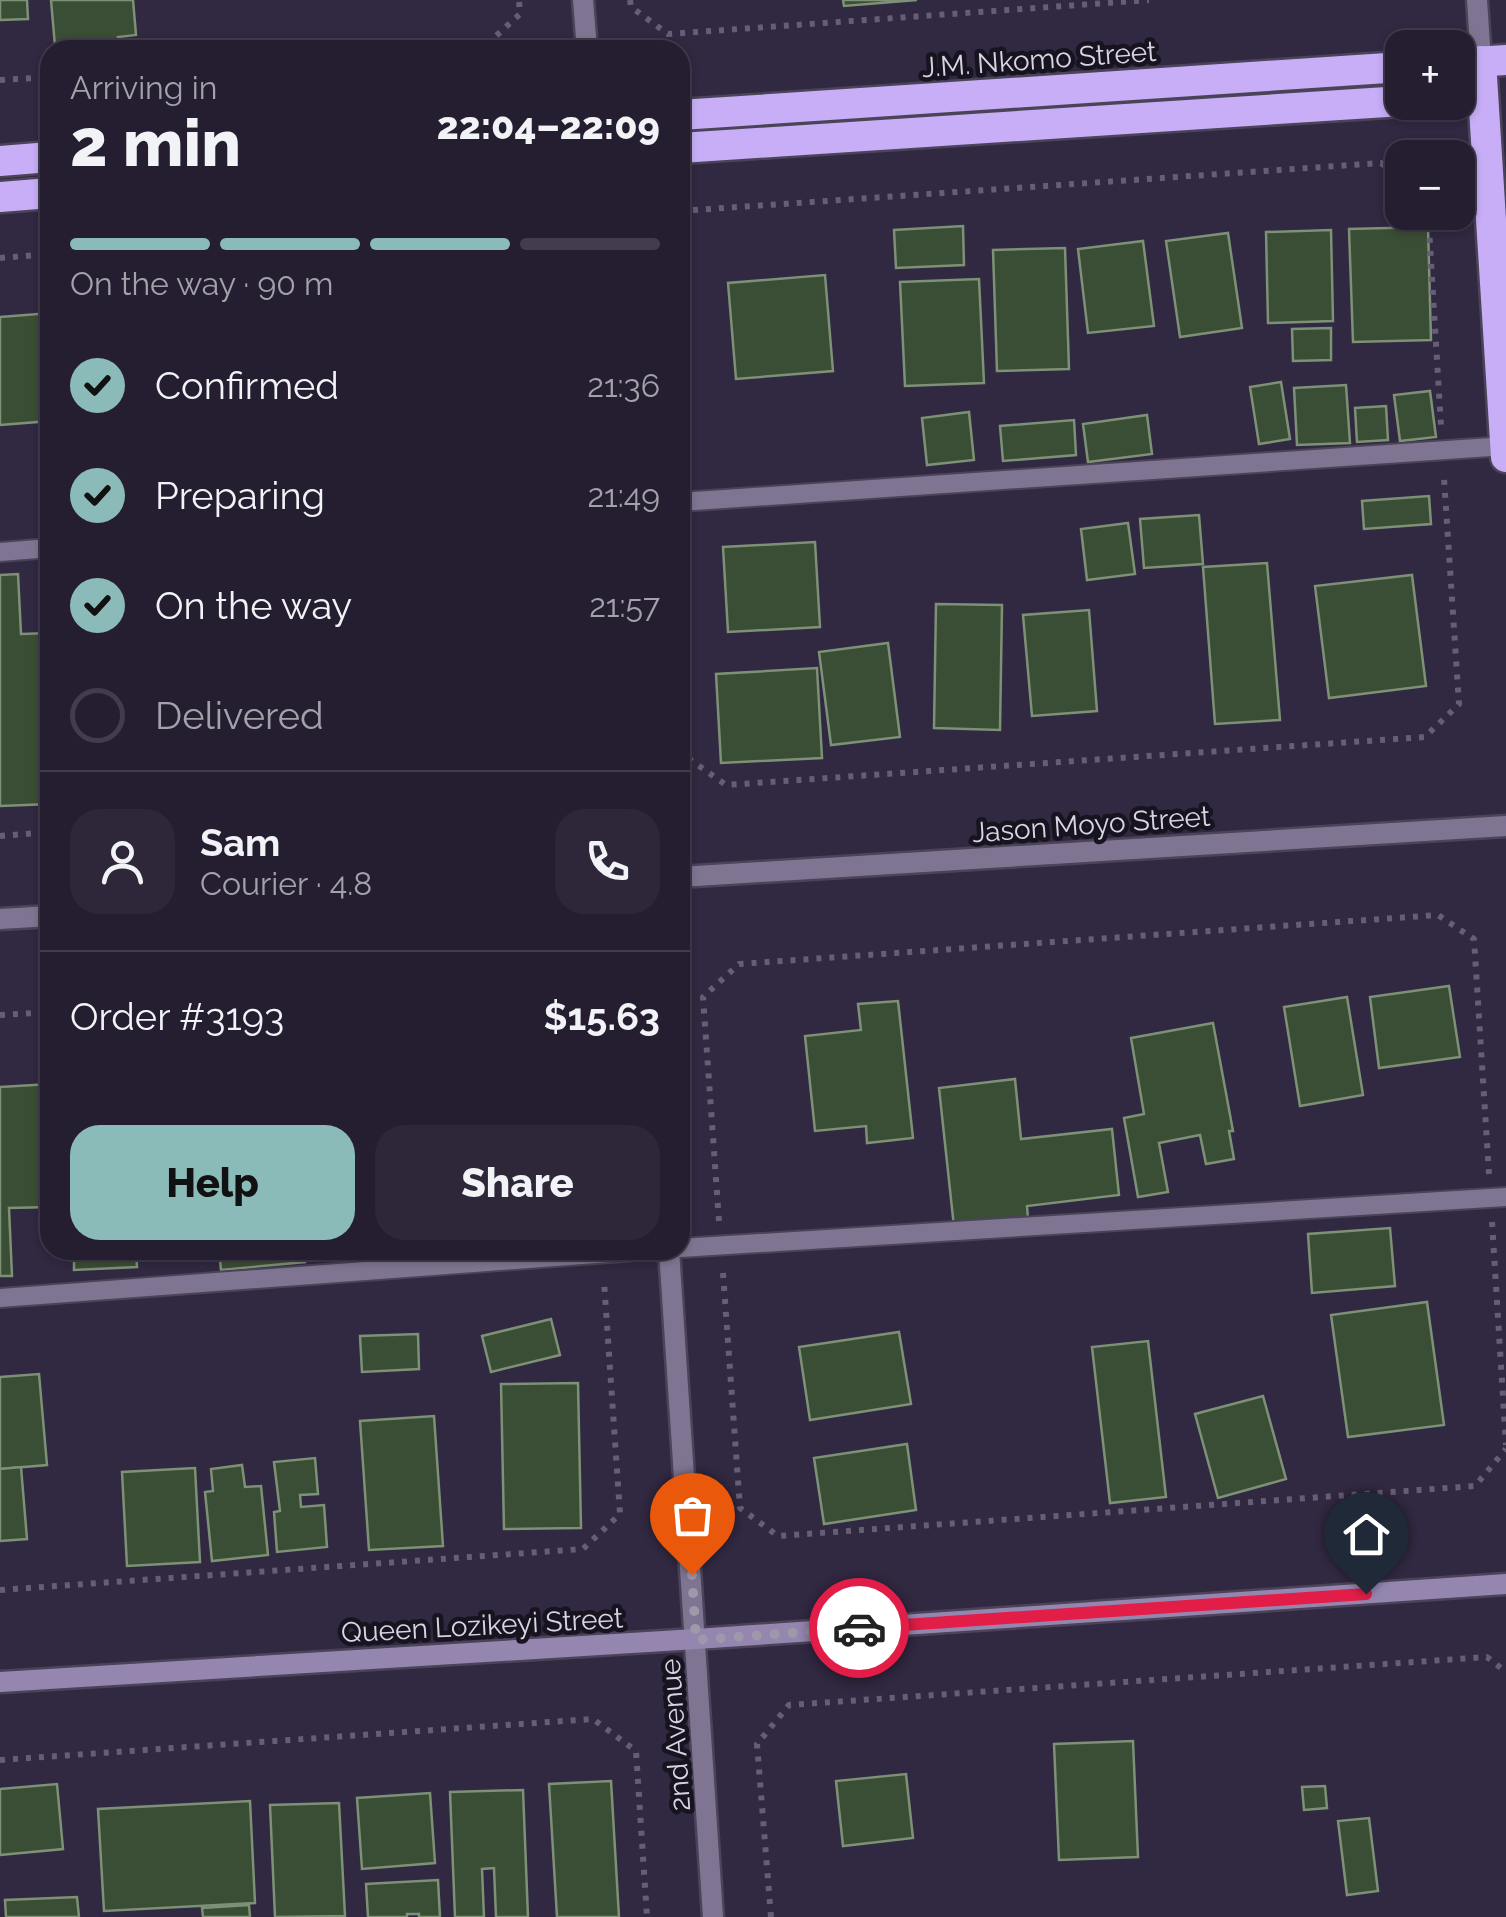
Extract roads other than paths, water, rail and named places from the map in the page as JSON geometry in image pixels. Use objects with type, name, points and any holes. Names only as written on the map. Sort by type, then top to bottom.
[{"type":"highway","points":[[1481,61],[1506,457]]},
{"type":"highway","name":"J.M. Nkomo Street","points":[[690,114],[1385,67]]},
{"type":"highway","points":[[690,147],[1385,102]]},
{"type":"highway","points":[[0,161],[40,159]]},
{"type":"highway","points":[[0,196],[40,194]]},
{"type":"street","points":[[583,0],[586,40]]},
{"type":"street","points":[[1476,0],[1481,61]]},
{"type":"street","name":"Jason Moyo Street","points":[[690,876],[1506,826]]},
{"type":"street","points":[[0,919],[40,917]]},
{"type":"street","name":"2nd Avenue","points":[[670,1260],[714,1917]]},
{"type":"street","name":"Queen Lozikeyi Street","points":[[0,1682],[696,1640],[1506,1584]]},
{"type":"lane","points":[[690,501],[1506,446]]},
{"type":"lane","points":[[0,552],[40,549]]},
{"type":"lane","points":[[690,1247],[1506,1196]]},
{"type":"lane","points":[[0,1298],[520,1260]]}]
